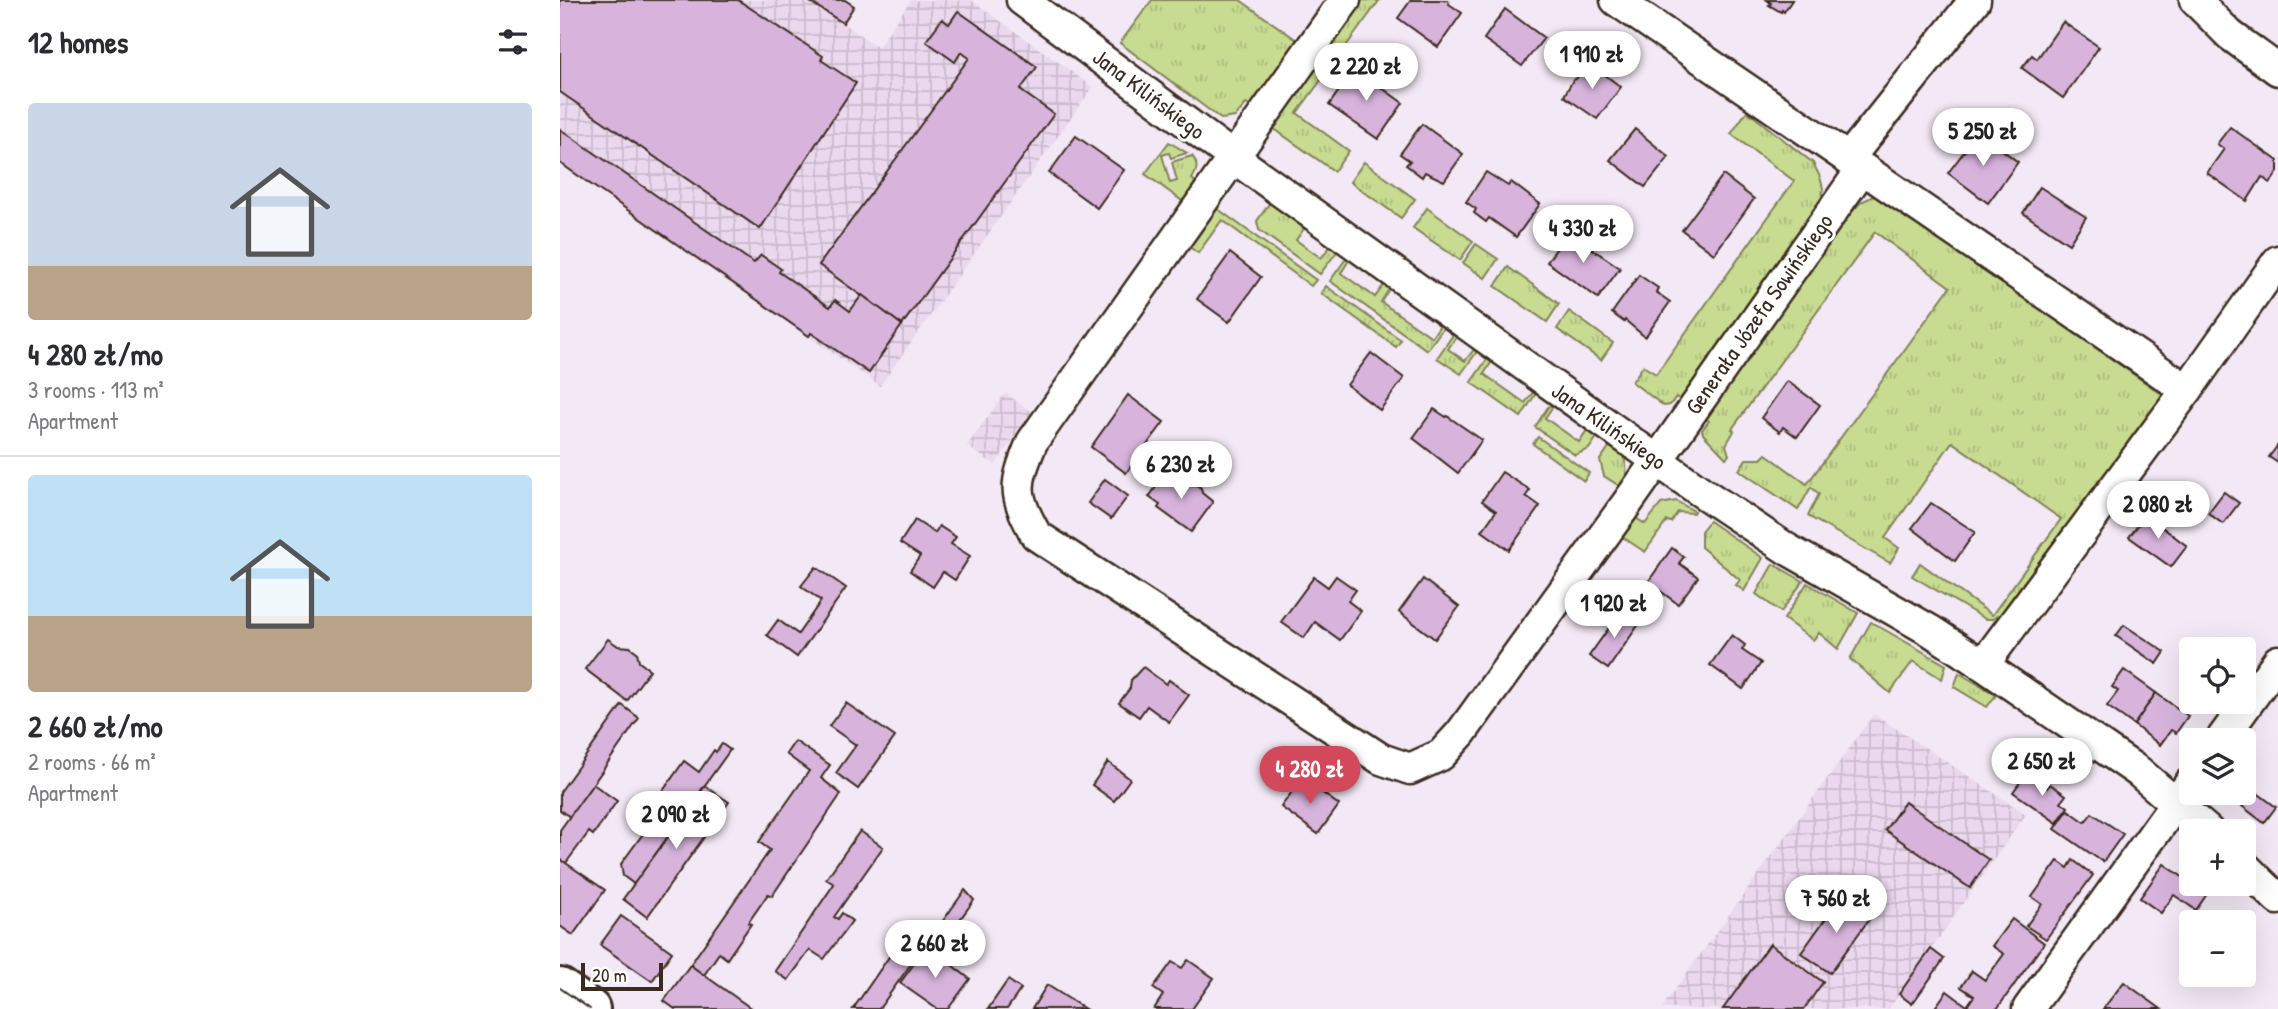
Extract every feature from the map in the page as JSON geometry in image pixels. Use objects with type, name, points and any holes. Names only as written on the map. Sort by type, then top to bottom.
[{"type":"main road","points":[[560,988],[590,1009]]},
{"type":"street","name":"Jana Kilińskiego","points":[[1022,0],[1233,157],[1770,538],[1931,631],[2139,772],[2179,790]]},
{"type":"street","name":"Generała Józefa Sowińskiego","points":[[1345,0],[1031,442],[1018,476],[1020,506],[1036,535],[1381,759],[1410,769],[1441,755],[1461,733],[1628,502],[1855,164],[1975,0]]},
{"type":"street","points":[[1616,0],[2187,390]]},
{"type":"street","points":[[2195,0],[2230,35],[2278,70]]},
{"type":"street","points":[[1983,665],[2187,390],[2278,261]]},
{"type":"street","points":[[2230,728],[2278,661]]},
{"type":"street","points":[[2028,1009],[2179,798]]},
{"type":"street","points":[[2256,878],[2278,899]]},
{"type":"shaded area","points":[[560,0],[808,0],[878,47],[911,0],[971,0],[1093,87],[880,386],[560,163]]},
{"type":"shaded area","points":[[1005,393],[1032,412],[995,465],[967,446]]},
{"type":"shaded area","points":[[1874,714],[2026,814],[1889,1009],[1661,1009]]},
{"type":"green space","points":[[1152,0],[1240,0],[1301,43],[1253,108],[1246,104],[1235,117],[1221,119],[1120,43]]},
{"type":"green space","points":[[1362,0],[1379,1],[1297,113],[1349,151],[1334,171],[1270,126]]},
{"type":"green space","points":[[1747,111],[1813,163],[1823,188],[1821,202],[1683,402],[1676,397],[1670,405],[1664,406],[1632,382],[1643,366],[1656,374],[1794,181],[1731,134]]},
{"type":"green space","points":[[1169,142],[1187,153],[1171,158],[1169,153],[1162,155],[1170,183],[1177,181],[1172,162],[1192,156],[1196,162],[1192,179],[1198,184],[1185,203],[1145,174]]},
{"type":"green space","points":[[1364,162],[1415,199],[1401,218],[1350,182]]},
{"type":"green space","points":[[1876,195],[2166,397],[2005,617],[1998,615],[1993,619],[1985,619],[1912,576],[1920,563],[1992,615],[2061,519],[1952,442],[1885,538],[1899,548],[1890,563],[1808,516],[1819,494],[1811,487],[1798,510],[1739,470],[1746,459],[1761,459],[1766,454],[1807,484],[1950,287],[1875,232],[1732,429],[1734,431],[1726,445],[1729,455],[1726,458],[1703,434],[1702,430],[1709,421],[1702,416],[1848,216],[1861,202]]},
{"type":"green space","points":[[1271,201],[1306,226],[1296,240],[1321,258],[1332,244],[1339,249],[1320,274],[1259,230],[1257,221]]},
{"type":"green space","points":[[1217,203],[1218,209],[1316,280],[1311,286],[1222,220],[1198,253],[1188,246]]},
{"type":"green space","points":[[1427,208],[1473,241],[1460,260],[1413,228]]},
{"type":"green space","points":[[1476,244],[1498,259],[1485,278],[1463,263]]},
{"type":"green space","points":[[1351,257],[1341,273],[1375,297],[1386,282],[1391,286],[1381,302],[1432,337],[1442,322],[1443,328],[1427,350],[1330,281],[1345,260]]},
{"type":"green space","points":[[1508,267],[1559,304],[1547,322],[1495,286]]},
{"type":"green space","points":[[1326,286],[1401,340],[1396,347],[1321,293]]},
{"type":"green space","points":[[1569,311],[1613,343],[1601,360],[1557,329]]},
{"type":"green space","points":[[1458,334],[1448,349],[1465,361],[1476,347],[1476,353],[1461,374],[1437,358],[1453,335]]},
{"type":"green space","points":[[1490,355],[1494,358],[1484,374],[1525,403],[1536,388],[1535,395],[1521,417],[1471,382]]},
{"type":"green space","points":[[1555,403],[1545,418],[1579,442],[1589,427],[1599,434],[1589,449],[1575,455],[1535,427],[1548,407]]},
{"type":"green space","points":[[1538,437],[1589,473],[1584,481],[1533,444]]},
{"type":"green space","points":[[1612,443],[1626,463],[1626,475],[1621,487],[1604,476],[1600,460]]},
{"type":"green space","points":[[1676,501],[1694,511],[1693,513],[1678,512],[1671,522],[1667,521],[1645,552],[1615,532],[1630,514],[1645,524],[1661,504]]},
{"type":"green space","points":[[1709,521],[1763,558],[1744,591],[1736,585],[1740,580],[1701,547],[1701,531]]},
{"type":"green space","points":[[1773,564],[1803,581],[1781,612],[1756,594]]},
{"type":"green space","points":[[1807,583],[1858,613],[1838,649],[1819,633],[1813,640],[1784,619]]},
{"type":"green space","points":[[1871,622],[1946,665],[1942,679],[1913,661],[1890,693],[1850,659]]},
{"type":"green space","points":[[1959,673],[1996,695],[1987,707],[1954,687]]},
{"type":"building","points":[[560,0],[738,0],[823,56],[821,60],[856,83],[760,229],[560,92]]},
{"type":"building","points":[[807,0],[845,0],[854,6],[843,23]]},
{"type":"building","points":[[1411,0],[1448,0],[1449,4],[1462,13],[1438,47],[1398,18]]},
{"type":"building","points":[[1767,0],[1792,0],[1784,12],[1781,12],[1769,5],[1771,3]]},
{"type":"building","points":[[1505,9],[1544,38],[1522,66],[1484,39]]},
{"type":"building","points":[[958,11],[1037,67],[1020,90],[1054,114],[902,325],[819,265],[969,58],[961,52],[955,62],[926,41],[942,19],[949,24]]},
{"type":"building","points":[[2063,22],[2099,47],[2063,98],[2022,68],[2032,55],[2037,59]]},
{"type":"building","points":[[1589,63],[1621,87],[1597,119],[1564,96],[1573,80]]},
{"type":"building","points":[[1354,69],[1380,82],[1378,85],[1403,103],[1378,139],[1329,105]]},
{"type":"building","points":[[1422,124],[1463,154],[1444,181],[1425,172],[1422,177],[1406,165],[1410,161],[1400,154]]},
{"type":"building","points":[[2230,127],[2278,161],[2278,172],[2270,183],[2262,177],[2247,201],[2207,173],[2224,149],[2217,144]]},
{"type":"building","points":[[560,129],[754,263],[761,255],[781,269],[779,272],[830,307],[835,300],[850,311],[862,295],[902,325],[869,373],[811,333],[809,336],[560,163]]},
{"type":"building","points":[[1635,129],[1669,157],[1645,187],[1610,160]]},
{"type":"building","points":[[1979,132],[2018,162],[1988,203],[1948,173]]},
{"type":"building","points":[[1076,136],[1124,170],[1097,208],[1049,173]]},
{"type":"building","points":[[1486,172],[1508,186],[1511,182],[1540,204],[1516,237],[1489,218],[1486,222],[1474,213],[1476,209],[1466,202]]},
{"type":"building","points":[[1723,175],[1754,199],[1714,254],[1682,230]]},
{"type":"building","points":[[2040,187],[2086,217],[2069,244],[2023,213]]},
{"type":"building","points":[[1568,232],[1620,268],[1598,298],[1547,262]]},
{"type":"building","points":[[1230,253],[1261,277],[1229,322],[1197,299]]},
{"type":"building","points":[[1639,275],[1658,288],[1656,292],[1670,302],[1645,337],[1612,313]]},
{"type":"building","points":[[1371,353],[1404,378],[1380,410],[1347,385]]},
{"type":"building","points":[[1787,381],[1820,405],[1797,437],[1783,427],[1780,432],[1761,418]]},
{"type":"building","points":[[1128,395],[1164,422],[1126,473],[1091,447]]},
{"type":"building","points":[[1434,409],[1482,440],[1458,473],[1413,438]]},
{"type":"building","points":[[2278,445],[2278,463],[2269,457]]},
{"type":"building","points":[[1502,472],[1530,490],[1526,496],[1540,506],[1509,550],[1482,531],[1496,511],[1482,501]]},
{"type":"building","points":[[1166,473],[1177,482],[1180,478],[1201,488],[1202,493],[1213,502],[1191,532],[1158,508],[1160,505],[1149,497]]},
{"type":"building","points":[[1105,479],[1128,496],[1111,519],[1088,503]]},
{"type":"building","points":[[2224,492],[2239,503],[2223,524],[2208,513]]},
{"type":"building","points":[[1931,503],[1975,532],[1955,561],[1912,528]]},
{"type":"building","points":[[2146,515],[2187,546],[2171,567],[2129,537]]},
{"type":"building","points":[[915,520],[935,533],[939,526],[956,537],[951,544],[970,556],[955,580],[943,572],[933,587],[910,571],[920,556],[900,543]]},
{"type":"building","points":[[1672,548],[1684,557],[1679,563],[1698,577],[1678,604],[1648,582]]},
{"type":"building","points":[[816,567],[846,588],[797,657],[767,635],[778,620],[798,634],[821,601],[801,586]]},
{"type":"building","points":[[1336,576],[1356,590],[1348,601],[1361,611],[1340,640],[1315,622],[1304,638],[1281,622],[1314,577],[1328,587]]},
{"type":"building","points":[[1423,579],[1459,607],[1435,639],[1399,612]]},
{"type":"building","points":[[1621,611],[1639,624],[1608,669],[1589,656]]},
{"type":"building","points":[[2124,625],[2165,652],[2157,664],[2116,636]]},
{"type":"building","points":[[1732,635],[1745,645],[1742,650],[1761,663],[1743,689],[1710,665]]},
{"type":"building","points":[[608,639],[618,646],[630,647],[637,652],[639,662],[650,670],[627,701],[585,669]]},
{"type":"building","points":[[1143,667],[1166,684],[1169,680],[1189,695],[1169,722],[1147,706],[1139,717],[1119,703],[1130,688],[1131,680]]},
{"type":"building","points":[[2124,670],[2156,693],[2134,725],[2107,706],[2118,691],[2112,687]]},
{"type":"building","points":[[2156,693],[2179,710],[2179,714],[2188,716],[2176,733],[2171,730],[2160,745],[2134,725]]},
{"type":"building","points":[[846,703],[895,737],[858,789],[836,773],[856,745],[829,726]]},
{"type":"building","points":[[622,705],[639,718],[570,817],[560,810],[560,792]]},
{"type":"building","points":[[795,741],[830,765],[821,778],[841,794],[772,896],[768,894],[727,959],[719,953],[704,975],[690,965],[770,850],[759,842],[809,771],[786,754]]},
{"type":"building","points":[[722,744],[730,750],[634,884],[623,876],[621,864],[653,820],[646,815],[684,761],[699,772],[714,750],[716,752]]},
{"type":"building","points":[[1108,762],[1130,779],[1114,801],[1092,785]]},
{"type":"building","points":[[2026,774],[2047,788],[2050,784],[2066,795],[2061,802],[2068,807],[2057,823],[2013,792]]},
{"type":"building","points":[[1302,778],[1339,805],[1318,834],[1281,807]]},
{"type":"building","points":[[593,784],[617,801],[593,835],[589,832],[566,863],[560,859],[560,830]]},
{"type":"building","points":[[705,786],[729,802],[647,917],[623,899]]},
{"type":"building","points":[[2256,792],[2276,807],[2264,823],[2241,805],[2256,805]]},
{"type":"building","points":[[1905,802],[1989,860],[1970,888],[1885,830]]},
{"type":"building","points":[[2068,810],[2085,822],[2092,813],[2123,834],[2103,862],[2055,829]]},
{"type":"building","points":[[860,831],[883,847],[834,917],[838,919],[842,913],[852,921],[824,959],[810,950],[788,980],[775,971],[834,884],[826,879]]},
{"type":"building","points":[[560,859],[605,890],[573,935],[560,926]]},
{"type":"building","points":[[2073,860],[2093,875],[2046,939],[2026,926],[2042,904],[2032,897],[2058,861],[2068,868]]},
{"type":"building","points":[[2164,864],[2179,874],[2179,896],[2206,896],[2196,910],[2174,895],[2161,913],[2140,898]]},
{"type":"building","points":[[965,890],[974,900],[950,933],[940,925]]},
{"type":"building","points":[[1841,897],[1870,918],[1830,973],[1801,953]]},
{"type":"building","points":[[621,916],[672,952],[652,981],[600,945]]},
{"type":"building","points":[[2012,919],[2044,943],[1997,1009],[1971,1009],[1967,1006],[1974,996],[1961,987],[1972,971],[1985,980],[2004,954],[1992,946]]},
{"type":"building","points":[[902,938],[920,951],[879,1009],[853,1009]]},
{"type":"building","points":[[1770,944],[1823,982],[1804,1009],[1723,1009]]},
{"type":"building","points":[[927,946],[970,979],[948,1009],[937,1009],[900,983]]},
{"type":"building","points":[[1931,949],[1944,959],[1912,1004],[1899,994]]},
{"type":"building","points":[[1188,960],[1214,978],[1192,1009],[1154,1009],[1163,995],[1153,988],[1172,962],[1182,968]]},
{"type":"building","points":[[690,965],[752,1009],[675,1009],[664,1001]]},
{"type":"building","points":[[1008,980],[1021,989],[1007,1009],[988,1009]]},
{"type":"building","points":[[2124,982],[2161,1009],[2103,1009]]},
{"type":"building","points":[[1047,985],[1085,1009],[1032,1009]]},
{"type":"building","points":[[1947,991],[1971,1009],[1934,1009]]},
{"type":"tram line","points":[[560,988],[590,1009]]}]
